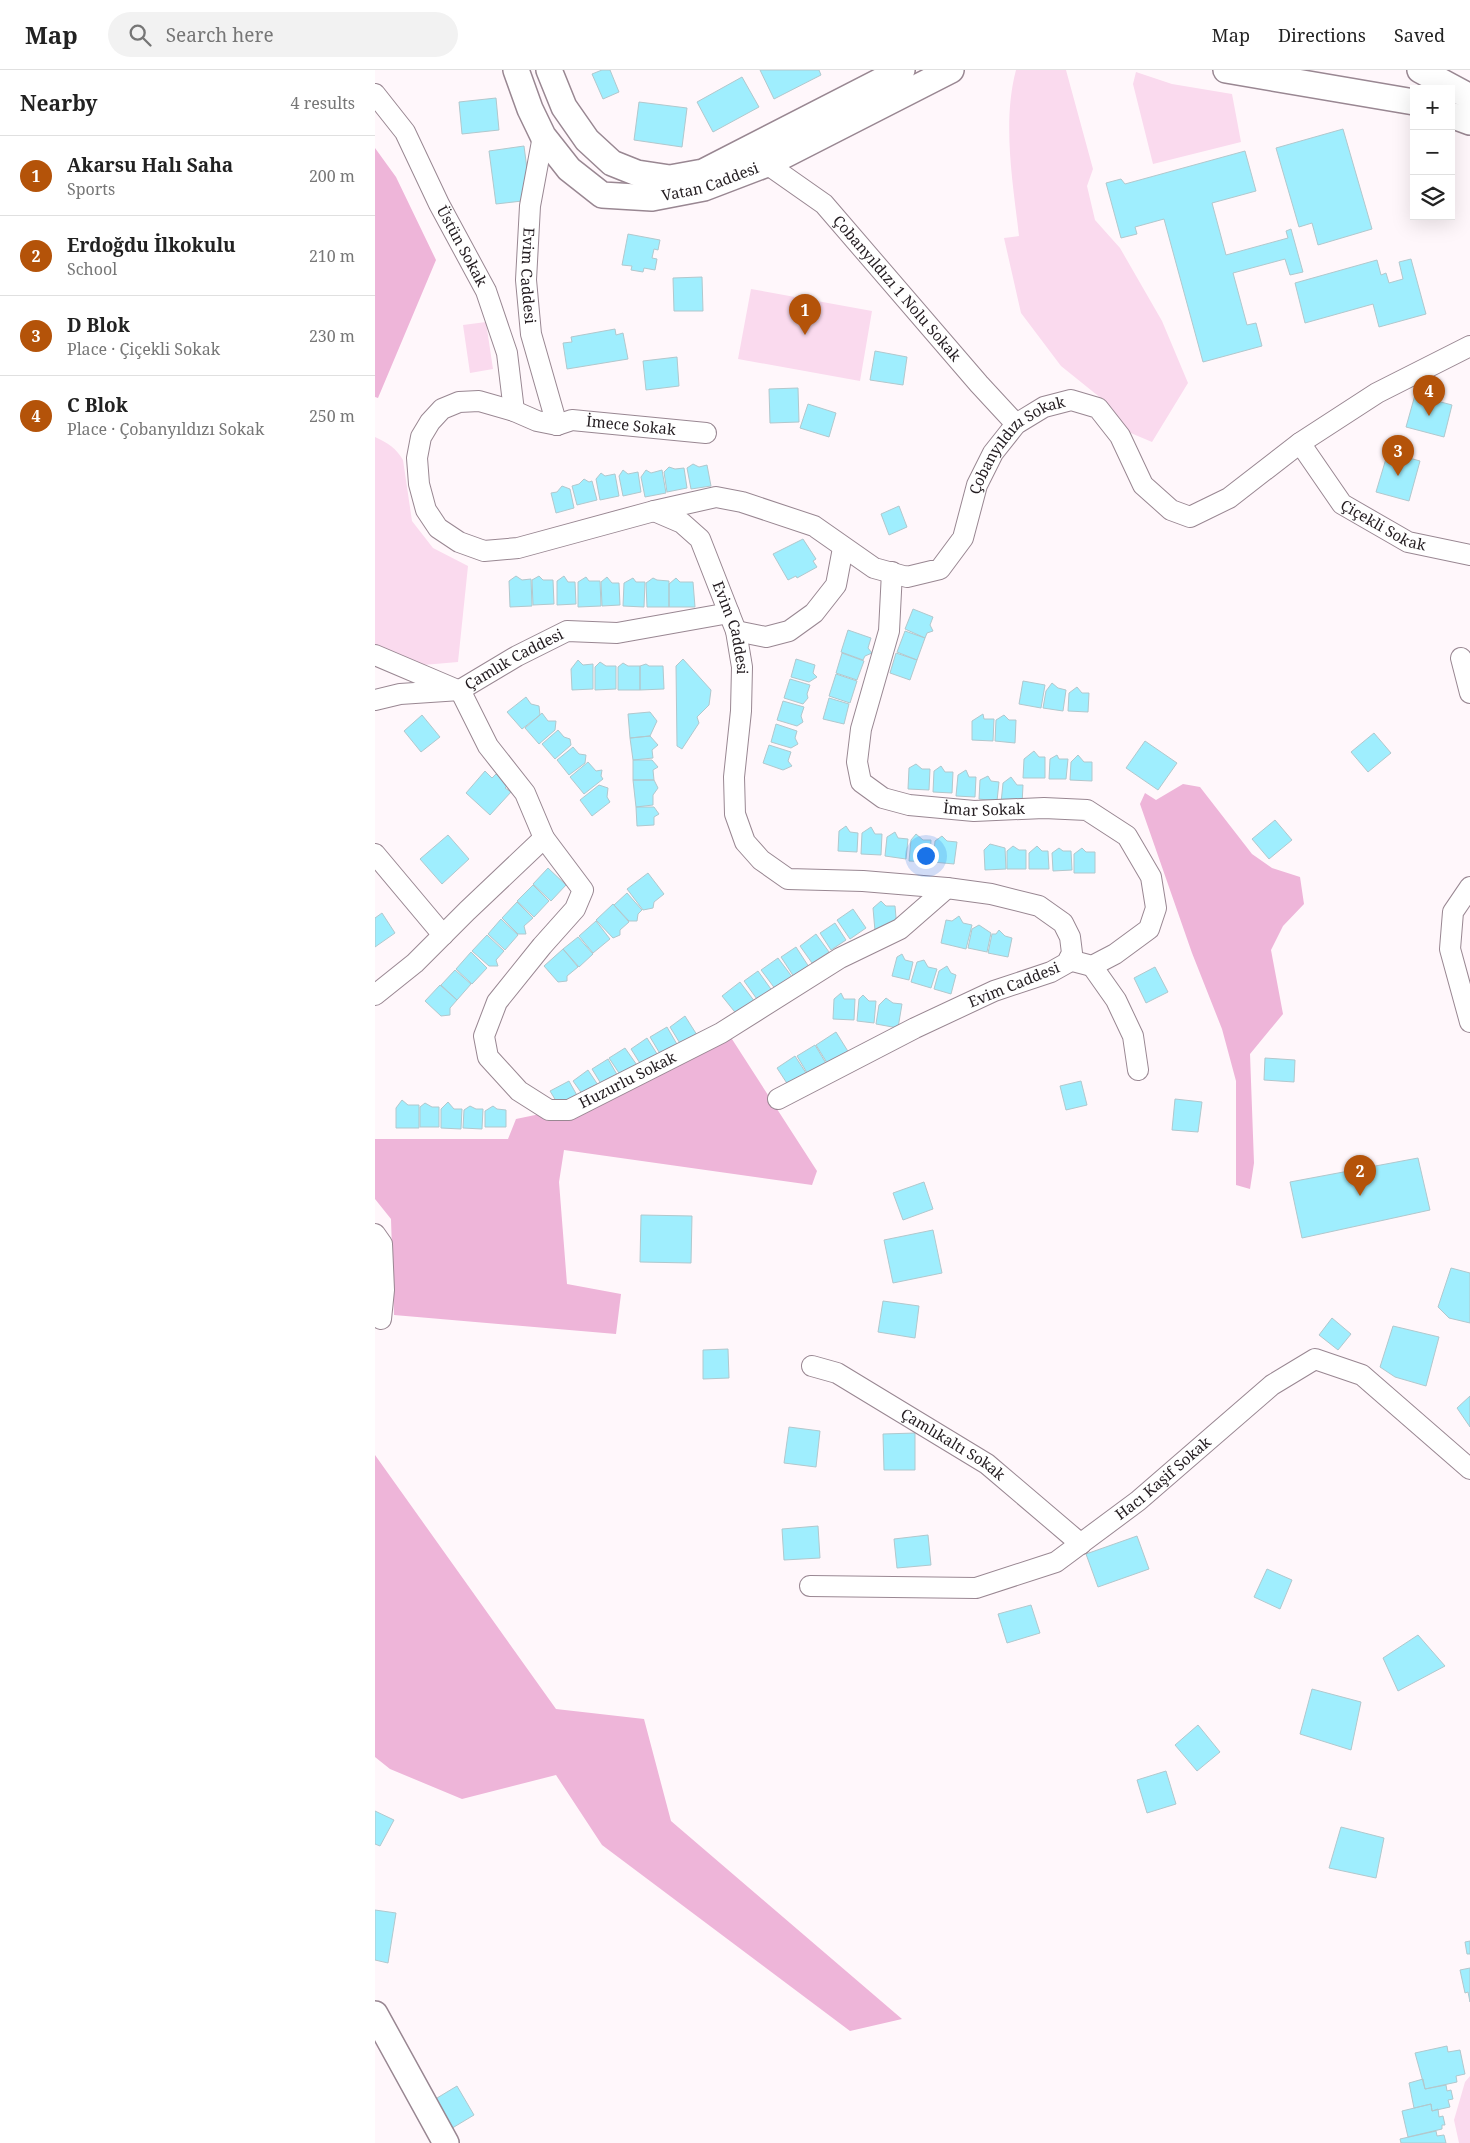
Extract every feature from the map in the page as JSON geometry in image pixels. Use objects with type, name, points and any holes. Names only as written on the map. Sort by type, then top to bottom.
[{"type":"street","name":"Vatan Caddesi","points":[[516,70],[529,109],[543,136],[569,170],[602,195],[652,198],[704,188],[767,164],[951,70]]},
{"type":"street","name":"Vatan Caddesi","points":[[549,70],[564,108],[587,140],[612,163],[637,173],[670,178],[703,172],[902,70]]},
{"type":"street","points":[[1227,70],[1329,79],[1410,101]]},
{"type":"street","points":[[1420,70],[1470,97]]},
{"type":"street","name":"Üstün Sokak","points":[[375,94],[405,132],[439,204],[486,291],[507,353],[514,411]]},
{"type":"street","points":[[1455,116],[1470,122]]},
{"type":"street","name":"Evim Caddesi","points":[[543,136],[530,206],[526,280],[531,334],[557,426]]},
{"type":"street","name":"Çobanyıldızı 1 Nolu Sokak","points":[[767,164],[824,204],[973,377],[1017,424]]},
{"type":"street","name":"Çobanyıldızı Sokak","points":[[655,511],[716,497],[742,502],[814,526],[874,568],[907,576],[940,570],[963,538],[977,485],[993,453],[1017,424],[1044,407],[1071,400],[1097,408],[1120,436],[1143,485],[1171,510],[1190,517],[1229,498],[1300,443],[1377,392],[1470,346]]},
{"type":"street","points":[[557,426],[479,401],[459,402],[442,409],[430,422],[421,437],[417,458],[419,484],[426,510],[438,528],[459,542],[484,552],[518,548],[655,511]]},
{"type":"street","name":"İmece Sokak","points":[[557,426],[573,420],[705,434]]},
{"type":"street","name":"Çiçekli Sokak","points":[[1300,443],[1342,504],[1408,542],[1470,555]]},
{"type":"street","name":"Evim Caddesi","points":[[655,511],[681,523],[700,539],[737,631],[742,667],[741,710],[734,777],[735,814],[745,842],[761,860],[788,879],[863,881],[947,888],[991,894],[1039,906],[1063,923],[1071,937],[1072,952],[1069,960],[1051,972],[995,992],[915,1028],[778,1099]]},
{"type":"street","points":[[737,631],[766,637],[789,631],[814,612],[836,585],[843,548]]},
{"type":"street","name":"İmar Sokak","points":[[892,572],[889,630],[861,729],[857,762],[861,782],[883,798],[909,805],[974,810],[1044,808],[1087,810],[1127,836],[1151,878],[1156,908],[1149,929],[1115,954],[1092,966]]},
{"type":"street","name":"Çamlık Caddesi","points":[[543,838],[525,793],[488,746],[460,690],[517,656],[567,632],[617,633],[729,612]]},
{"type":"street","points":[[375,655],[460,690]]},
{"type":"street","points":[[1461,658],[1470,693]]},
{"type":"street","points":[[375,700],[400,694],[460,690]]},
{"type":"street","points":[[375,995],[415,963],[543,838]]},
{"type":"street","name":"Huzurlu Sokak","points":[[543,838],[583,890],[575,909],[542,946],[497,1002],[484,1036],[488,1057],[519,1091],[549,1110],[569,1110],[721,1032],[840,958],[900,929],[947,888]]},
{"type":"street","points":[[375,854],[443,935]]},
{"type":"street","points":[[1470,886],[1453,912],[1450,949],[1470,1022]]},
{"type":"street","points":[[1069,960],[1092,966],[1117,1000],[1133,1036],[1138,1070]]},
{"type":"street","points":[[375,1234],[382,1244],[384,1290],[377,1321]]},
{"type":"street","name":"Hacı Kaşif Sokak","points":[[810,1586],[976,1588],[1056,1562],[1138,1501],[1271,1385],[1315,1359],[1362,1376],[1470,1469]]},
{"type":"street","name":"Çamlıkaltı Sokak","points":[[812,1366],[837,1373],[987,1464],[1081,1544]]},
{"type":"street","points":[[375,2014],[446,2143]]},
{"type":"shaded area","points":[[1016,70],[1066,70],[1093,169],[1087,186],[1095,220],[1120,248],[1162,321],[1188,383],[1152,442],[1126,431],[1102,399],[1061,366],[1021,313],[1004,238],[1019,236],[1009,132],[1012,90]]},
{"type":"shaded area","points":[[1136,72],[1172,84],[1232,94],[1241,142],[1153,164],[1133,84]]},
{"type":"shaded area","points":[[375,148],[396,177],[436,260],[378,398],[375,397]]},
{"type":"shaded area","points":[[751,289],[872,311],[860,381],[738,359]]},
{"type":"shaded area","points":[[486,322],[493,369],[470,373],[463,325]]},
{"type":"shaded area","points":[[375,437],[391,446],[403,460],[412,521],[433,548],[468,566],[458,662],[423,665],[375,648]]},
{"type":"shaded area","points":[[1183,784],[1200,787],[1252,854],[1272,868],[1300,877],[1304,904],[1283,926],[1271,950],[1283,1014],[1250,1054],[1254,1163],[1250,1189],[1236,1185],[1236,1081],[1222,1029],[1192,953],[1140,804],[1145,793],[1156,800]]},
{"type":"shaded area","points":[[730,1036],[817,1171],[812,1185],[564,1150],[559,1182],[567,1284],[621,1294],[616,1334],[394,1315],[391,1219],[375,1199],[375,1139],[508,1139],[516,1119],[540,1114]]},
{"type":"shaded area","points":[[375,1455],[556,1709],[644,1719],[671,1821],[902,2019],[850,2031],[602,1845],[556,1775],[462,1799],[390,1769],[375,1757]]},
{"type":"shaded area","points":[[1470,2076],[1470,2143],[1459,2143],[1454,2120],[1465,2082]]},
{"type":"building","points":[[602,70],[610,70],[619,92],[603,99],[592,74]]},
{"type":"building","points":[[760,70],[819,70],[821,75],[774,99]]},
{"type":"building","points":[[742,77],[759,107],[713,132],[697,102]]},
{"type":"building","points":[[496,98],[499,130],[462,134],[459,102]]},
{"type":"building","points":[[639,102],[687,108],[682,147],[634,140]]},
{"type":"building","points":[[1343,129],[1372,229],[1318,245],[1312,223],[1299,227],[1276,148]]},
{"type":"building","points":[[524,146],[531,200],[496,204],[489,151]]},
{"type":"building","points":[[1245,151],[1256,191],[1212,203],[1226,255],[1288,238],[1286,231],[1291,229],[1303,272],[1290,275],[1285,259],[1233,273],[1247,325],[1256,323],[1262,346],[1203,362],[1164,219],[1135,227],[1137,234],[1121,238],[1106,183],[1121,179],[1125,184]]},
{"type":"building","points":[[628,234],[660,240],[658,250],[654,249],[652,258],[657,259],[655,270],[644,268],[643,272],[631,270],[632,266],[622,265]]},
{"type":"building","points":[[1411,259],[1426,314],[1379,327],[1373,304],[1305,323],[1295,283],[1377,260],[1381,275],[1386,273],[1389,283],[1403,279],[1399,262]]},
{"type":"building","points":[[702,277],[703,311],[674,311],[673,278]]},
{"type":"building","points":[[615,329],[616,335],[623,333],[628,359],[567,369],[563,343],[572,342],[571,337]]},
{"type":"building","points":[[875,351],[907,357],[903,385],[870,380]]},
{"type":"building","points":[[677,357],[679,386],[646,390],[643,361]]},
{"type":"building","points":[[798,388],[799,422],[770,423],[769,389]]},
{"type":"building","points":[[1415,395],[1452,405],[1444,437],[1406,427]]},
{"type":"building","points":[[808,404],[836,413],[829,437],[800,428]]},
{"type":"building","points":[[1388,452],[1420,461],[1409,501],[1376,492]]},
{"type":"building","points":[[693,464],[699,467],[707,465],[711,486],[691,489],[687,468]]},
{"type":"building","points":[[669,467],[675,469],[684,468],[687,488],[667,492],[664,472]]},
{"type":"building","points":[[623,470],[628,474],[638,472],[641,492],[623,496],[619,476]]},
{"type":"building","points":[[646,470],[651,473],[662,470],[666,493],[645,497],[641,477]]},
{"type":"building","points":[[601,473],[605,476],[615,474],[619,496],[600,500],[596,479]]},
{"type":"building","points":[[584,479],[589,482],[592,481],[597,500],[577,505],[572,486],[579,484]]},
{"type":"building","points":[[562,486],[570,489],[574,508],[556,513],[551,493],[557,492]]},
{"type":"building","points":[[899,506],[907,527],[889,535],[881,514]]},
{"type":"building","points":[[803,539],[816,559],[813,561],[817,567],[797,578],[796,576],[788,580],[773,554]]},
{"type":"building","points":[[516,576],[522,580],[531,579],[532,606],[510,607],[509,581]]},
{"type":"building","points":[[539,576],[543,580],[553,580],[554,604],[533,605],[532,580]]},
{"type":"building","points":[[564,576],[568,582],[575,582],[576,604],[557,605],[557,581]]},
{"type":"building","points":[[586,577],[589,581],[600,581],[601,606],[578,607],[578,582]]},
{"type":"building","points":[[607,577],[612,583],[619,583],[620,605],[602,606],[601,582]]},
{"type":"building","points":[[633,578],[636,582],[645,582],[644,607],[623,606],[624,583]]},
{"type":"building","points":[[653,578],[669,581],[669,607],[647,607],[646,583]]},
{"type":"building","points":[[676,578],[680,582],[693,582],[695,607],[669,607],[669,584]]},
{"type":"building","points":[[913,609],[933,617],[930,625],[933,631],[927,633],[925,638],[905,629]]},
{"type":"building","points":[[848,630],[871,638],[868,648],[872,653],[865,656],[863,660],[841,652]]},
{"type":"building","points":[[905,631],[925,638],[917,660],[897,652]]},
{"type":"building","points":[[842,653],[864,661],[857,680],[836,673]]},
{"type":"building","points":[[896,653],[917,660],[910,680],[890,673]]},
{"type":"building","points":[[683,659],[711,690],[709,705],[697,717],[699,723],[682,749],[677,746],[676,666]]},
{"type":"building","points":[[796,659],[815,665],[813,673],[817,677],[809,682],[791,677]]},
{"type":"building","points":[[578,660],[583,665],[593,664],[593,689],[572,690],[571,669]]},
{"type":"building","points":[[600,662],[606,666],[616,666],[616,689],[595,690],[595,667]]},
{"type":"building","points":[[623,663],[628,666],[640,666],[640,690],[618,690],[618,667]]},
{"type":"building","points":[[646,664],[649,666],[663,666],[664,689],[640,690],[640,666]]},
{"type":"building","points":[[836,674],[857,681],[850,703],[829,696]]},
{"type":"building","points":[[790,679],[810,685],[807,694],[808,698],[803,704],[784,698]]},
{"type":"building","points":[[1023,681],[1045,685],[1041,708],[1019,704]]},
{"type":"building","points":[[1052,683],[1058,688],[1066,690],[1063,711],[1043,708],[1046,691]]},
{"type":"building","points":[[1077,687],[1082,693],[1089,693],[1088,712],[1068,711],[1069,693]]},
{"type":"building","points":[[526,697],[531,704],[539,706],[540,715],[522,729],[507,712]]},
{"type":"building","points":[[829,698],[849,704],[844,724],[823,719]]},
{"type":"building","points":[[783,701],[804,707],[801,716],[803,722],[797,726],[777,720]]},
{"type":"building","points":[[650,712],[657,721],[650,736],[630,738],[628,714]]},
{"type":"building","points":[[542,713],[548,721],[556,721],[555,730],[539,744],[525,728]]},
{"type":"building","points":[[983,714],[984,719],[994,719],[993,741],[972,740],[972,721]]},
{"type":"building","points":[[422,715],[440,737],[421,752],[404,731]]},
{"type":"building","points":[[1004,715],[1009,720],[1016,720],[1015,743],[995,741],[996,720]]},
{"type":"building","points":[[776,724],[797,731],[795,738],[798,744],[791,748],[771,742]]},
{"type":"building","points":[[558,730],[564,737],[570,739],[571,745],[555,759],[542,744]]},
{"type":"building","points":[[1374,733],[1391,753],[1368,772],[1351,752]]},
{"type":"building","points":[[650,736],[658,745],[652,750],[653,758],[633,760],[630,738]]},
{"type":"building","points":[[1145,741],[1177,763],[1158,790],[1126,768]]},
{"type":"building","points":[[769,745],[791,752],[788,761],[792,766],[783,770],[763,763]]},
{"type":"building","points":[[573,747],[579,754],[586,755],[585,763],[569,775],[557,760]]},
{"type":"building","points":[[1034,751],[1039,757],[1045,757],[1045,778],[1023,778],[1024,759]]},
{"type":"building","points":[[1057,755],[1059,759],[1068,759],[1066,779],[1049,779],[1050,759]]},
{"type":"building","points":[[1078,755],[1084,762],[1092,762],[1092,781],[1070,780],[1071,762]]},
{"type":"building","points":[[633,760],[652,760],[658,767],[653,770],[654,780],[633,780]]},
{"type":"building","points":[[588,762],[596,771],[602,770],[601,776],[603,779],[584,794],[570,777]]},
{"type":"building","points":[[916,764],[922,769],[930,769],[929,790],[908,789],[909,768]]},
{"type":"building","points":[[941,766],[945,772],[953,772],[952,793],[933,792],[934,771]]},
{"type":"building","points":[[966,770],[969,777],[976,777],[975,797],[956,796],[958,775]]},
{"type":"building","points":[[485,771],[492,778],[496,774],[509,784],[505,788],[511,792],[490,815],[466,793]]},
{"type":"building","points":[[988,776],[991,781],[999,782],[997,801],[979,799],[980,780]]},
{"type":"building","points":[[1011,777],[1017,785],[1023,785],[1022,804],[1001,803],[1003,783]]},
{"type":"building","points":[[633,780],[654,780],[658,788],[653,795],[653,805],[636,807]]},
{"type":"building","points":[[599,785],[608,788],[607,797],[610,802],[592,816],[580,800]]},
{"type":"building","points":[[636,807],[654,807],[659,814],[654,817],[654,825],[637,826]]},
{"type":"building","points":[[1275,820],[1292,840],[1269,859],[1252,839]]},
{"type":"building","points":[[846,826],[850,832],[858,833],[857,852],[838,851],[839,831]]},
{"type":"building","points":[[871,827],[875,834],[882,834],[881,855],[861,854],[862,833]]},
{"type":"building","points":[[895,832],[898,838],[908,839],[906,859],[885,856],[887,837]]},
{"type":"building","points":[[916,834],[923,840],[931,840],[930,862],[909,861],[911,840]]},
{"type":"building","points":[[448,835],[469,859],[442,884],[420,859]]},
{"type":"building","points":[[942,836],[947,841],[957,842],[954,864],[933,862],[935,841]]},
{"type":"building","points":[[990,844],[1005,848],[1006,869],[985,870],[984,850]]},
{"type":"building","points":[[1013,846],[1019,850],[1026,850],[1026,869],[1007,869],[1007,851]]},
{"type":"building","points":[[1037,846],[1042,851],[1048,851],[1049,869],[1029,869],[1029,853]]},
{"type":"building","points":[[1059,848],[1063,851],[1071,851],[1072,870],[1053,871],[1052,853]]},
{"type":"building","points":[[1082,848],[1086,852],[1095,852],[1095,873],[1074,873],[1074,854]]},
{"type":"building","points":[[548,868],[566,885],[551,901],[533,884]]},
{"type":"building","points":[[648,873],[664,894],[654,902],[653,908],[643,910],[627,889]]},
{"type":"building","points":[[533,885],[549,901],[534,917],[517,901]]},
{"type":"building","points":[[627,893],[642,910],[638,914],[637,921],[629,921],[614,905]]},
{"type":"building","points":[[881,901],[886,906],[895,906],[897,929],[875,931],[873,908]]},
{"type":"building","points":[[517,902],[533,918],[524,926],[526,934],[518,934],[502,918]]},
{"type":"building","points":[[613,904],[629,922],[620,930],[620,935],[613,938],[596,920]]},
{"type":"building","points":[[853,909],[866,928],[850,939],[837,920]]},
{"type":"building","points":[[382,913],[395,933],[375,947],[375,918]]},
{"type":"building","points":[[959,916],[963,923],[972,925],[966,949],[941,943],[946,920],[952,921]]},
{"type":"building","points":[[501,919],[518,935],[505,950],[488,934]]},
{"type":"building","points":[[596,921],[610,939],[593,953],[579,936]]},
{"type":"building","points":[[835,923],[846,940],[831,950],[820,933]]},
{"type":"building","points":[[979,925],[991,933],[987,952],[968,948],[972,929]]},
{"type":"building","points":[[999,930],[1005,936],[1012,938],[1008,957],[988,953],[992,934],[996,934]]},
{"type":"building","points":[[816,934],[829,952],[812,963],[800,946]]},
{"type":"building","points":[[487,935],[504,951],[496,960],[498,966],[489,966],[472,951]]},
{"type":"building","points":[[578,937],[593,954],[579,967],[563,949]]},
{"type":"building","points":[[796,947],[809,967],[794,977],[781,957]]},
{"type":"building","points":[[563,949],[578,967],[567,976],[567,981],[558,982],[544,966]]},
{"type":"building","points":[[471,952],[487,968],[472,984],[456,969]]},
{"type":"building","points":[[902,954],[905,960],[913,962],[909,980],[892,976],[897,957]]},
{"type":"building","points":[[778,958],[793,978],[776,990],[761,970]]},
{"type":"building","points":[[924,960],[928,967],[937,969],[931,988],[911,982],[917,962]]},
{"type":"building","points":[[947,966],[951,973],[956,975],[951,994],[934,989],[939,971]]},
{"type":"building","points":[[1155,967],[1168,992],[1146,1003],[1134,978]]},
{"type":"building","points":[[455,970],[471,984],[457,1000],[441,985]]},
{"type":"building","points":[[758,971],[773,992],[759,1002],[744,981]]},
{"type":"building","points":[[740,982],[755,1002],[738,1016],[722,996]]},
{"type":"building","points":[[440,985],[457,1000],[450,1008],[450,1015],[441,1016],[425,1001]]},
{"type":"building","points":[[841,993],[844,999],[855,999],[854,1020],[833,1019],[834,999]]},
{"type":"building","points":[[863,995],[869,1001],[876,1001],[874,1023],[857,1021],[859,999]]},
{"type":"building","points":[[886,998],[893,1003],[902,1004],[898,1028],[876,1024],[879,1005]]},
{"type":"building","points":[[685,1016],[697,1035],[681,1045],[670,1027]]},
{"type":"building","points":[[667,1027],[678,1046],[662,1057],[650,1037]]},
{"type":"building","points":[[836,1032],[849,1053],[829,1066],[816,1045]]},
{"type":"building","points":[[647,1038],[659,1057],[643,1068],[631,1049]]},
{"type":"building","points":[[815,1045],[827,1065],[809,1076],[797,1056]]},
{"type":"building","points":[[625,1048],[639,1068],[623,1079],[609,1058]]},
{"type":"building","points":[[795,1056],[808,1076],[790,1088],[777,1068]]},
{"type":"building","points":[[1265,1058],[1295,1060],[1294,1082],[1264,1080]]},
{"type":"building","points":[[608,1059],[619,1078],[603,1087],[592,1069]]},
{"type":"building","points":[[588,1070],[600,1088],[585,1098],[573,1081]]},
{"type":"building","points":[[569,1081],[579,1099],[561,1109],[550,1091]]},
{"type":"building","points":[[1081,1081],[1087,1105],[1066,1110],[1060,1086]]},
{"type":"building","points":[[1175,1099],[1202,1102],[1198,1132],[1172,1130]]},
{"type":"building","points":[[402,1100],[408,1105],[419,1105],[419,1128],[396,1128],[396,1108]]},
{"type":"building","points":[[448,1102],[454,1109],[462,1109],[461,1129],[441,1128],[441,1109]]},
{"type":"building","points":[[425,1103],[432,1107],[439,1107],[439,1127],[420,1127],[420,1107]]},
{"type":"building","points":[[470,1106],[476,1109],[483,1109],[482,1129],[463,1128],[464,1110]]},
{"type":"building","points":[[493,1106],[497,1109],[506,1110],[506,1127],[485,1127],[485,1111]]},
{"type":"building","points":[[1418,1158],[1430,1210],[1302,1238],[1290,1182]]},
{"type":"building","points":[[924,1182],[933,1209],[903,1220],[893,1193]]},
{"type":"building","points":[[641,1215],[692,1216],[691,1263],[640,1262]]},
{"type":"building","points":[[933,1230],[942,1273],[893,1283],[884,1240]]},
{"type":"building","points":[[1451,1268],[1470,1273],[1470,1323],[1449,1318],[1438,1307]]},
{"type":"building","points":[[883,1301],[919,1306],[915,1338],[878,1332]]},
{"type":"building","points":[[1332,1318],[1351,1334],[1338,1350],[1319,1335]]},
{"type":"building","points":[[1393,1326],[1439,1337],[1426,1386],[1395,1377],[1380,1367]]},
{"type":"building","points":[[728,1349],[729,1378],[703,1379],[703,1350]]},
{"type":"building","points":[[1470,1396],[1470,1427],[1457,1408]]},
{"type":"building","points":[[789,1427],[820,1431],[816,1467],[784,1463]]},
{"type":"building","points":[[915,1433],[915,1470],[884,1470],[883,1434]]},
{"type":"building","points":[[818,1526],[820,1558],[784,1560],[782,1529]]},
{"type":"building","points":[[928,1535],[931,1565],[897,1568],[894,1539]]},
{"type":"building","points":[[1137,1536],[1149,1569],[1098,1587],[1086,1554]]},
{"type":"building","points":[[1267,1569],[1292,1580],[1280,1609],[1254,1597]]},
{"type":"building","points":[[1031,1605],[1040,1633],[1007,1643],[998,1614]]},
{"type":"building","points":[[1418,1635],[1445,1666],[1398,1691],[1383,1658]]},
{"type":"building","points":[[1312,1689],[1361,1702],[1351,1750],[1300,1734]]},
{"type":"building","points":[[1198,1725],[1220,1752],[1197,1771],[1175,1745]]},
{"type":"building","points":[[1166,1771],[1176,1804],[1147,1813],[1137,1780]]},
{"type":"building","points":[[375,1811],[394,1820],[380,1846],[375,1844]]},
{"type":"building","points":[[1341,1827],[1384,1838],[1376,1878],[1329,1868]]},
{"type":"building","points":[[375,1910],[396,1913],[388,1963],[375,1960]]},
{"type":"building","points":[[1470,1941],[1470,1954],[1467,1954],[1465,1942]]},
{"type":"building","points":[[1470,1968],[1470,2002],[1468,1992],[1465,1993],[1460,1970]]},
{"type":"building","points":[[1447,2046],[1448,2052],[1460,2050],[1465,2074],[1456,2076],[1457,2082],[1425,2089],[1415,2053]]},
{"type":"building","points":[[1423,2079],[1425,2089],[1446,2085],[1447,2091],[1451,2090],[1453,2099],[1448,2100],[1450,2107],[1432,2111],[1431,2104],[1414,2108],[1409,2083]]},
{"type":"building","points":[[457,2086],[474,2115],[449,2130],[432,2101]]},
{"type":"building","points":[[1431,2104],[1432,2111],[1438,2109],[1439,2117],[1443,2116],[1445,2125],[1442,2125],[1442,2129],[1408,2137],[1402,2111]]},
{"type":"building","points":[[1436,2131],[1437,2136],[1444,2135],[1446,2143],[1401,2143],[1400,2139]]},
{"type":"place","name":"Akarsu Halı Saha","points":[[805,335]]},
{"type":"place","name":"C Blok","points":[[1429,416]]},
{"type":"place","name":"D Blok","points":[[1398,476]]},
{"type":"place","name":"Erdoğdu İlkokulu","points":[[1360,1196]]}]
